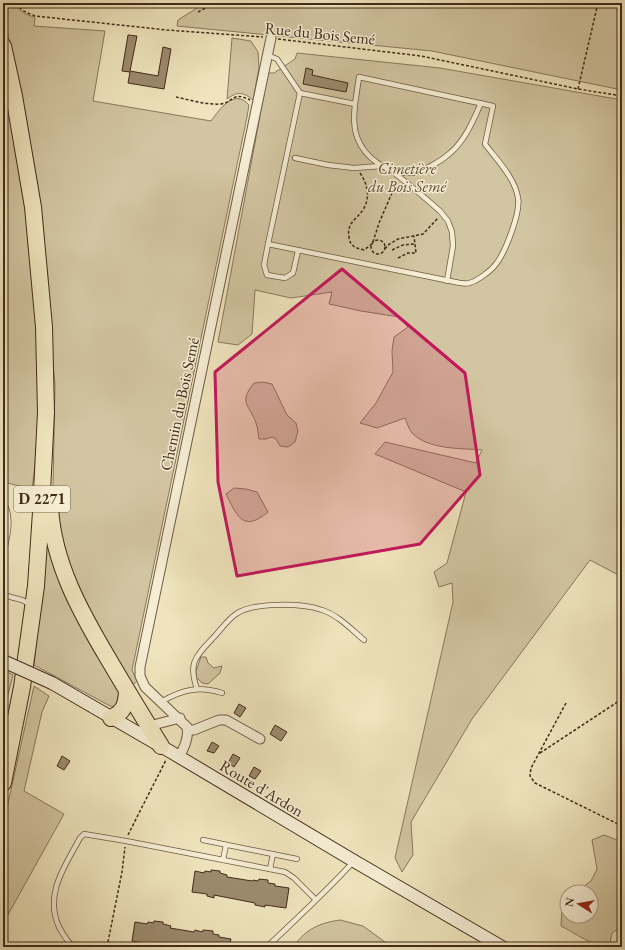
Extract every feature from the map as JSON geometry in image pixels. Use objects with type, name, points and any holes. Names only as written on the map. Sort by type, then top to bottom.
[{"type":"highway","name":"D 2271","points":[[3,46],[14,96],[33,206],[44,327],[46,412],[36,586],[22,687],[3,783]]},
{"type":"highway","points":[[46,412],[49,445],[50,524],[69,587],[86,622],[127,692],[148,726],[169,754]]},
{"type":"highway","points":[[3,740],[36,586]]},
{"type":"highway","points":[[111,718],[120,714],[126,703],[127,692]]},
{"type":"main road","name":"Route d'Ardon","points":[[3,661],[52,683],[169,754],[502,947]]},
{"type":"street","name":"Chemin du Bois Semé","points":[[188,730],[188,727],[180,718],[145,687],[140,676],[140,667],[271,38]]},
{"type":"street","points":[[148,726],[180,718]]},
{"type":"street","points":[[169,754],[186,741],[188,730],[194,730],[219,720],[226,720],[260,739]]},
{"type":"lane","points":[[267,55],[278,59],[300,93],[264,265],[267,275],[285,278],[293,273],[298,251]]},
{"type":"lane","points":[[268,244],[447,281],[470,283],[484,275],[496,264],[504,251],[513,228],[518,210],[519,199],[509,176],[485,144],[493,106],[359,77],[353,120],[357,137],[364,151],[381,166],[392,171],[402,179],[448,221],[452,232],[454,246],[447,281]]},
{"type":"lane","points":[[300,93],[355,104]]},
{"type":"lane","points":[[392,171],[412,173],[435,164],[450,153],[470,128],[481,103]]},
{"type":"lane","points":[[295,158],[328,165],[356,168],[381,166]]},
{"type":"lane","points":[[3,503],[5,505],[8,521],[7,538],[3,553]]},
{"type":"lane","points":[[3,595],[22,600],[32,605]]},
{"type":"lane","points":[[197,689],[193,676],[193,663],[202,649],[235,614],[247,608],[270,605],[303,606],[323,610],[338,618],[364,640]]},
{"type":"lane","points":[[162,702],[170,697],[193,689],[208,689],[222,693]]},
{"type":"lane","points":[[74,947],[63,934],[57,921],[54,909],[54,894],[58,880],[80,838],[84,834],[285,872],[294,878],[315,900]]},
{"type":"lane","points":[[203,840],[297,859]]},
{"type":"lane","points":[[223,860],[226,845]]},
{"type":"lane","points":[[270,869],[273,854]]},
{"type":"lane","points":[[267,947],[335,882],[354,861]]},
{"type":"path","name":"Rue du Bois Semé","points":[[17,3],[18,6],[26,12],[35,16],[167,30],[271,38],[421,56],[578,89],[622,96]]},
{"type":"path","points":[[198,12],[215,3]]},
{"type":"path","points":[[578,89],[598,3]]},
{"type":"path","points":[[176,97],[206,103],[222,104],[235,96],[241,96],[250,100],[255,113]]},
{"type":"path","points":[[356,168],[363,178],[368,194],[363,210],[351,223],[348,229],[350,244],[353,247],[364,250],[375,240],[381,241],[384,244],[385,249]]},
{"type":"path","points":[[402,179],[392,193],[372,244],[372,250],[376,254],[382,253],[388,244],[398,239],[423,234],[442,214]]},
{"type":"path","points":[[398,258],[408,253],[416,253],[414,236]]},
{"type":"path","points":[[392,250],[403,245],[415,244]]},
{"type":"path","points":[[540,753],[622,699]]},
{"type":"path","points":[[566,703],[531,768],[530,776],[535,783],[622,826]]},
{"type":"path","points":[[107,947],[122,872],[126,841],[169,754]]},
{"type":"highlighted area","points":[[342,269],[465,373],[480,475],[420,544],[237,576],[218,482],[215,372]]},
{"type":"green space","points":[[3,3],[15,3],[24,13],[35,17],[34,26],[105,31],[93,101],[211,121],[223,106],[233,99],[243,100],[249,105],[132,670],[137,681],[131,687],[79,597],[62,540],[53,485],[55,385],[36,179],[3,10]]},
{"type":"green space","points":[[205,3],[622,3],[622,90],[432,51],[177,26],[178,20]]},
{"type":"green space","points":[[232,38],[251,41],[258,52],[259,68],[253,100],[243,94],[237,94],[227,99]]},
{"type":"green space","name":"Cimetière du Bois Semé","points":[[297,53],[440,68],[622,100],[622,577],[590,560],[472,719],[411,822],[413,855],[402,872],[395,858],[453,602],[452,583],[439,587],[434,572],[447,563],[466,492],[375,454],[385,442],[476,463],[482,450],[445,447],[427,443],[412,433],[405,418],[377,428],[360,423],[376,403],[393,372],[392,351],[394,337],[408,327],[399,317],[329,304],[332,292],[291,298],[255,290],[252,334],[238,345],[218,342],[268,73],[274,73],[295,59]]},
{"type":"green space","points":[[3,72],[16,144],[34,289],[38,362],[38,410],[36,457],[32,489],[3,482]]},
{"type":"green space","points":[[263,382],[272,384],[287,415],[296,423],[298,431],[295,442],[288,447],[280,446],[276,439],[272,437],[259,439],[257,425],[246,403],[246,399],[249,390],[254,383]]},
{"type":"green space","points":[[234,488],[257,492],[268,512],[252,521],[242,519],[234,509],[226,494]]},
{"type":"green space","points":[[47,528],[119,684],[119,707],[110,706],[34,665]]},
{"type":"green space","points":[[201,657],[206,657],[208,663],[214,668],[222,666],[220,673],[208,684],[202,683],[196,677],[196,671]]},
{"type":"green space","points":[[3,670],[13,675],[3,714]]},
{"type":"green space","points":[[34,686],[49,696],[42,712],[24,791],[64,814],[5,920],[3,918],[3,826]]},
{"type":"green space","points":[[604,835],[622,842],[622,926],[612,933],[609,947],[597,945],[561,926],[561,924],[599,924],[599,884],[587,884],[591,881],[597,869],[592,840]]},
{"type":"green space","points":[[340,920],[363,926],[392,947],[293,947],[308,931],[319,925]]},
{"type":"building","points":[[128,35],[137,36],[130,71],[158,76],[163,47],[171,49],[164,89],[128,83],[130,72],[122,71]]},
{"type":"building","points":[[306,68],[313,70],[312,75],[348,83],[346,92],[303,84]]},
{"type":"building","points":[[239,704],[246,708],[240,717],[234,713]]},
{"type":"building","points":[[275,725],[287,732],[281,741],[270,734]]},
{"type":"building","points":[[212,742],[219,746],[214,753],[207,751]]},
{"type":"building","points":[[233,754],[240,758],[234,767],[228,763]]},
{"type":"building","points":[[62,756],[70,761],[64,770],[57,766]]},
{"type":"building","points":[[254,767],[261,771],[255,779],[249,776]]},
{"type":"building","points":[[211,870],[220,871],[220,873],[227,875],[227,877],[252,881],[258,881],[259,879],[268,880],[268,883],[275,884],[275,886],[289,888],[286,908],[265,905],[265,907],[255,905],[255,903],[214,895],[214,898],[207,896],[207,894],[192,892],[195,871],[204,873],[205,871],[211,872]]},
{"type":"building","points":[[154,921],[163,922],[163,924],[171,926],[170,928],[194,932],[195,930],[202,932],[203,930],[213,931],[213,934],[219,935],[219,937],[231,939],[229,947],[151,947],[152,945],[132,941],[135,922],[147,924],[148,922],[153,923]]}]
